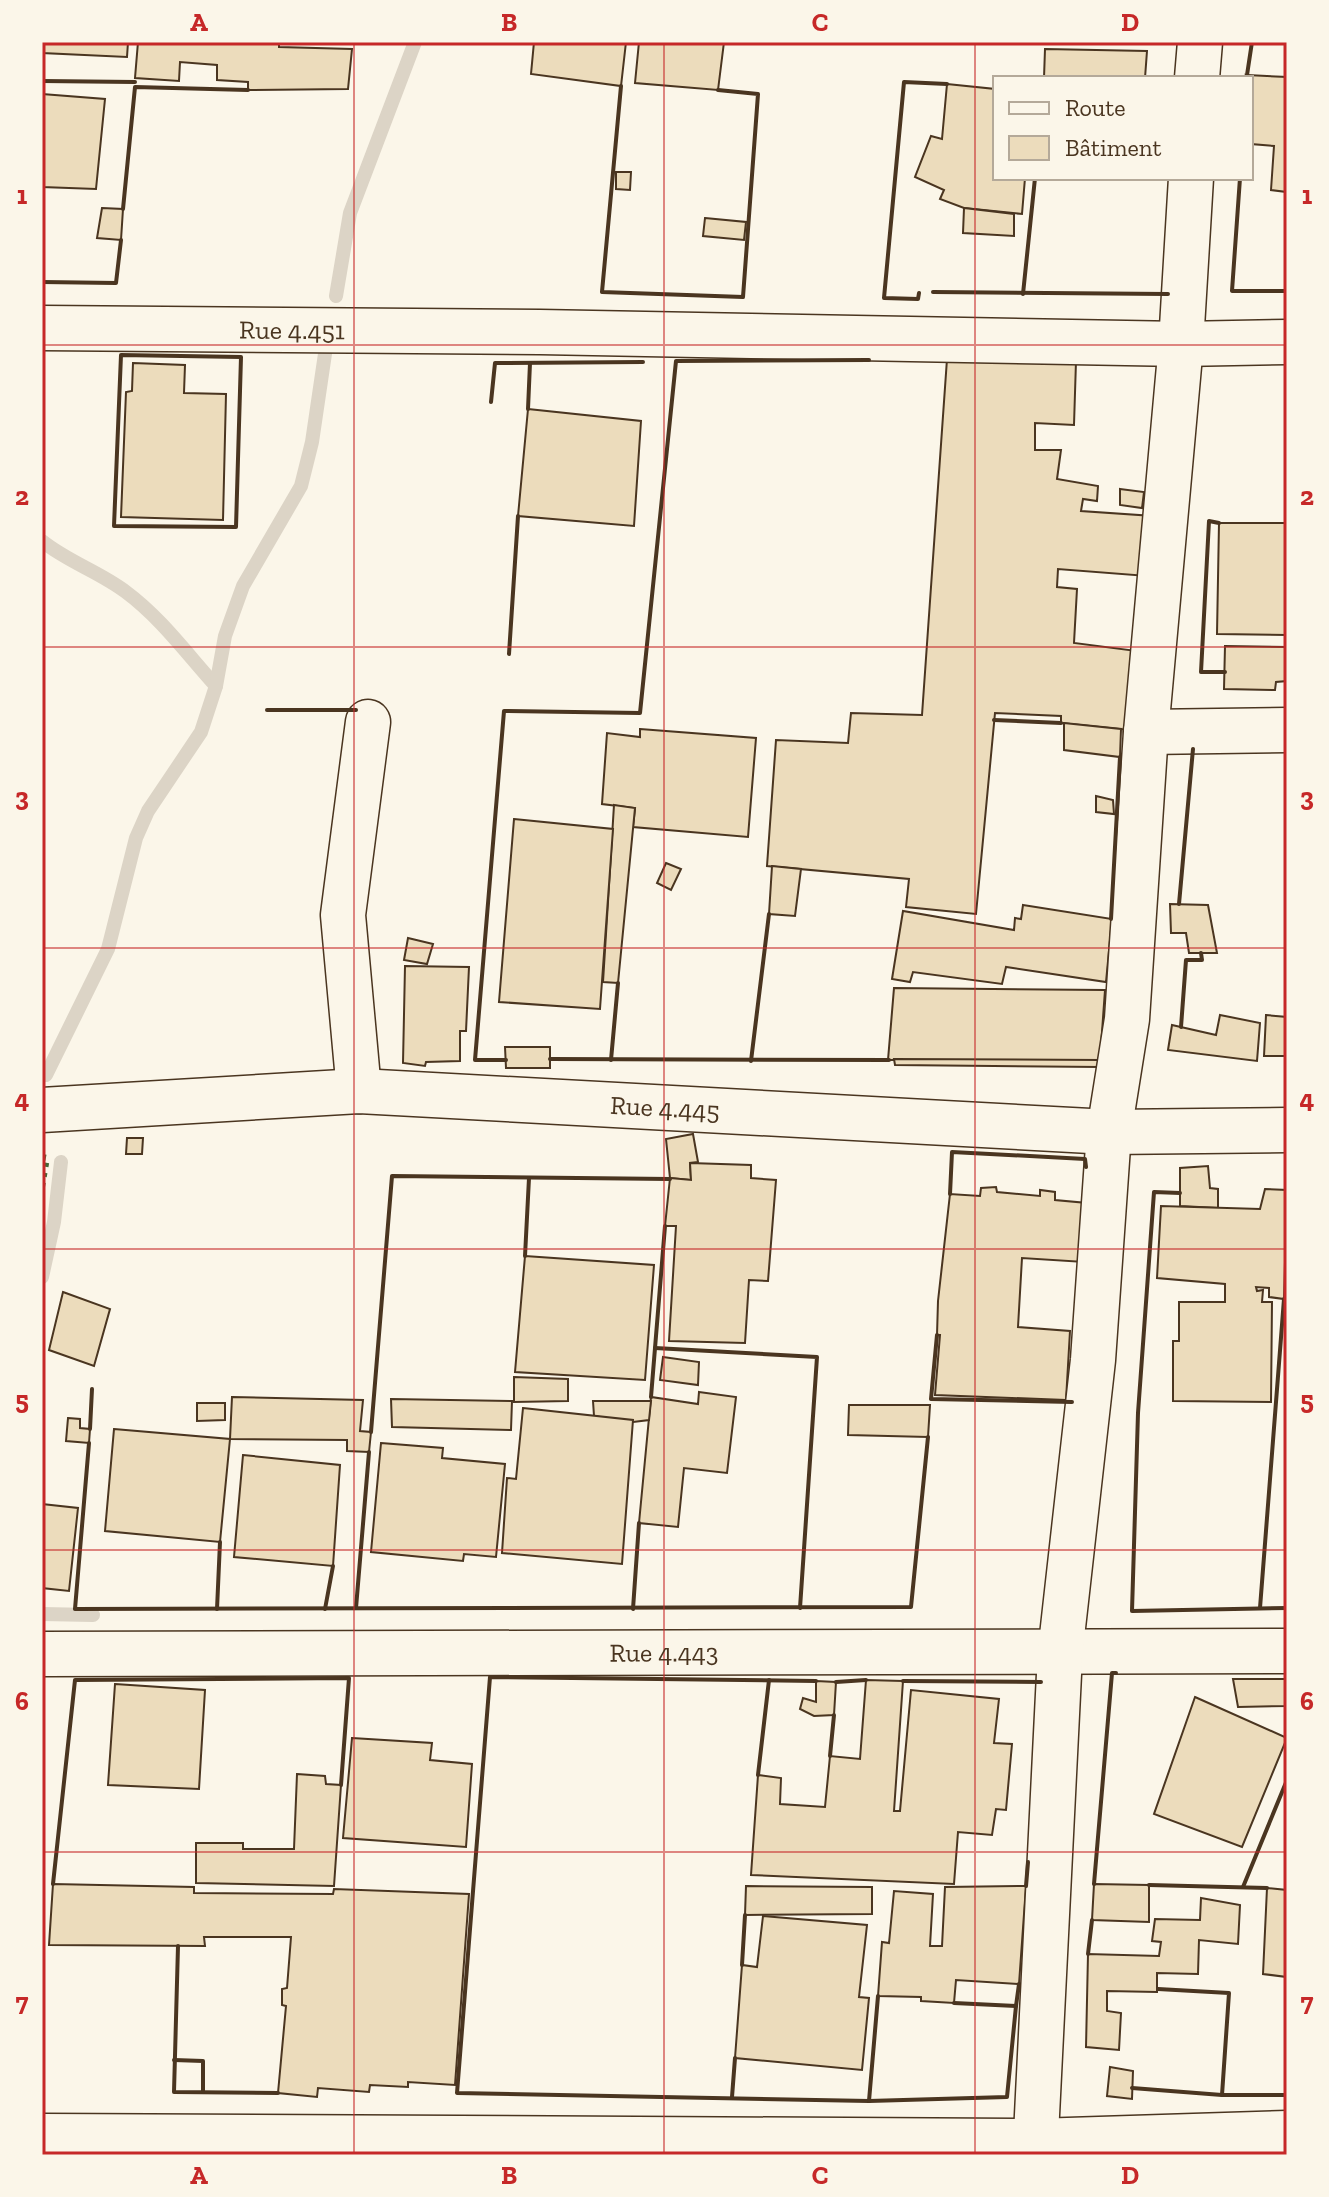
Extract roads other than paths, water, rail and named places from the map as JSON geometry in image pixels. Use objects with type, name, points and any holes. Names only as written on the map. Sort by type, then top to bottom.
[{"type":"street","points":[[1197,76],[1200,42]]},
{"type":"street","points":[[1036,2148],[1060,1654],[1093,1360],[1109,1132],[1127,1019],[1146,732],[1181,344],[1191,180]]},
{"type":"street","name":"Rue 4.451","points":[[42,328],[540,332],[1181,344],[1287,342]]},
{"type":"street","points":[[359,1091],[343,915],[368,722]]},
{"type":"street","points":[[1146,732],[1287,730]]},
{"type":"street","name":"Rue 4.445","points":[[42,1110],[359,1091],[1109,1132],[1287,1130]]},
{"type":"street","name":"Rue 4.443","points":[[42,1654],[1060,1654],[1287,1651]]},
{"type":"street","points":[[42,1654],[42,1661]]},
{"type":"street","points":[[42,2136],[1036,2148],[1287,2133]]},
{"type":"waterway","points":[[336,296],[350,213],[415,42]]},
{"type":"waterway","points":[[46,1075],[108,949],[136,838],[148,811],[201,732],[216,686],[225,636],[243,586],[301,486],[312,442],[326,347]]},
{"type":"waterway","points":[[42,541],[139,602],[216,686]]},
{"type":"waterway","points":[[42,1277],[54,1222],[61,1162]]},
{"type":"waterway","points":[[42,1614],[93,1615]]}]
